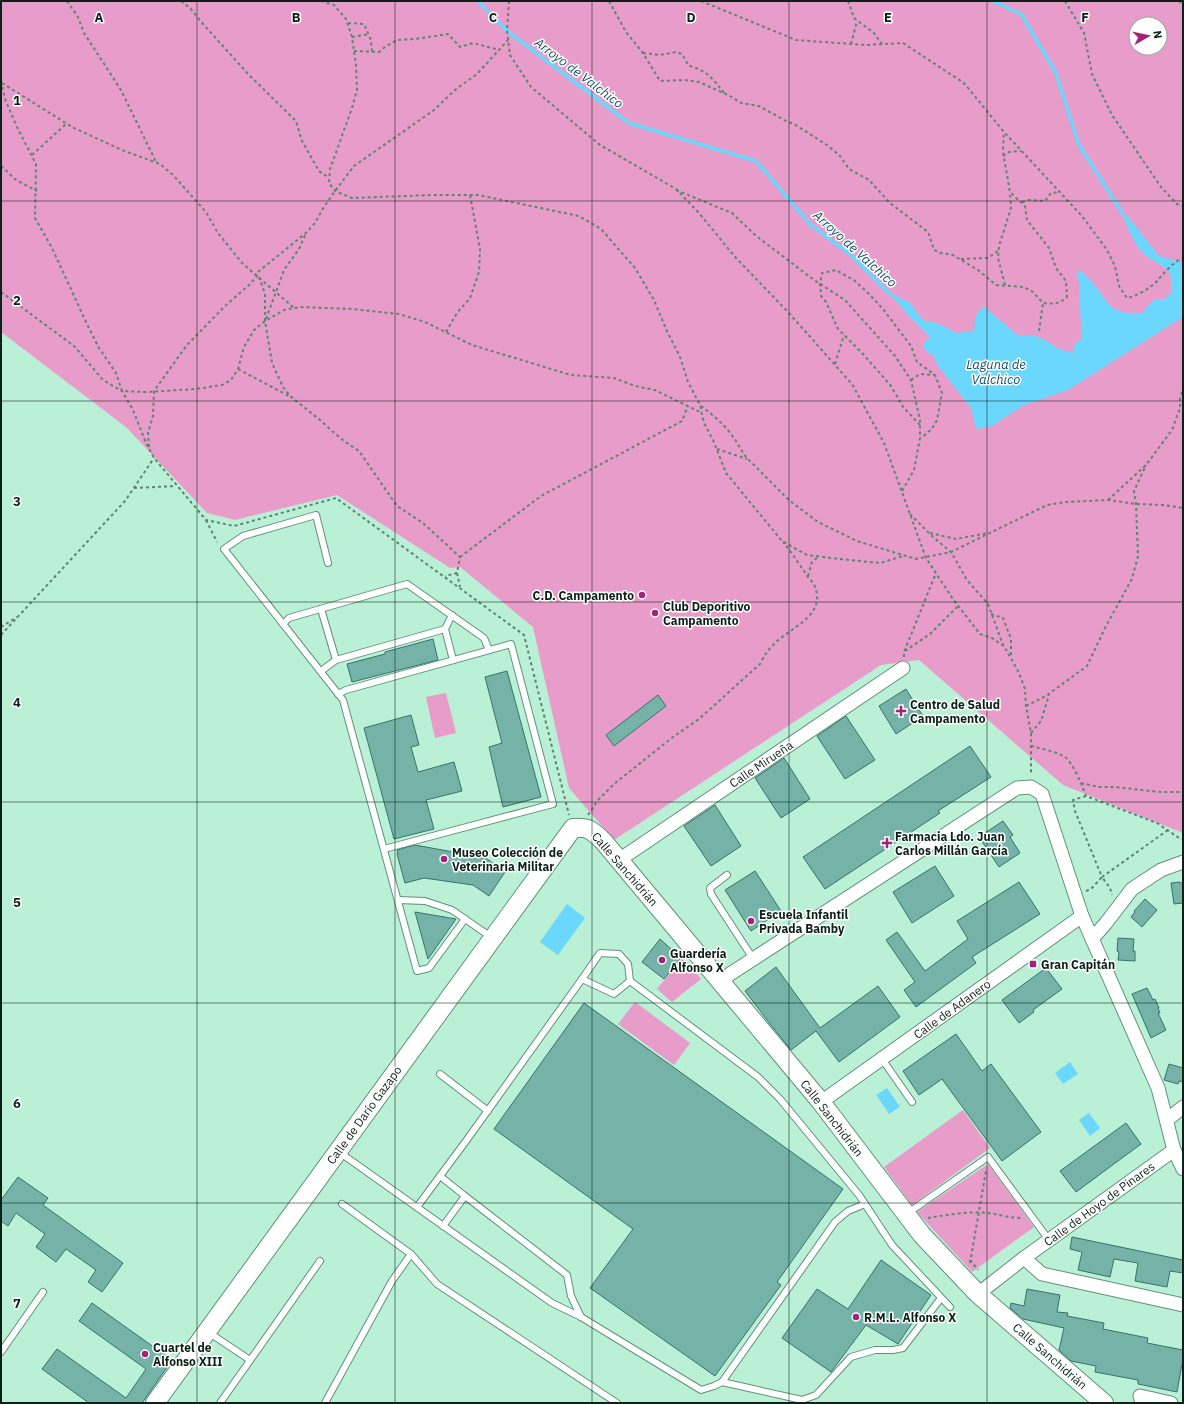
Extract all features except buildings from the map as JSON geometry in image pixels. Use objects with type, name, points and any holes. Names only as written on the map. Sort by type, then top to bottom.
[{"type":"street","name":"Calle Mirueña","points":[[619,860],[903,668]]},
{"type":"street","points":[[721,982],[1017,788],[1031,787],[1042,794],[1082,916],[1158,1088],[1174,1150],[1183,1169]]},
{"type":"street","name":"Calle Sanchidrián","points":[[573,828],[585,827],[593,831],[619,860],[821,1102],[908,1218],[958,1274],[978,1294],[1104,1403]]},
{"type":"street","name":"Calle de Darío Gazapo","points":[[155,1403],[573,828]]},
{"type":"street","points":[[1092,938],[1132,889],[1161,870],[1183,862]]},
{"type":"street","name":"Calle de Adanero","points":[[821,1102],[1082,916]]},
{"type":"street","points":[[1167,1120],[1183,1107]]},
{"type":"street","name":"Calle de Hoyo de Pinares","points":[[978,1294],[1024,1258],[1174,1150]]},
{"type":"street","points":[[1024,1258],[1042,1274],[1183,1305]]},
{"type":"street","points":[[1142,1403],[1140,1396],[1171,1403]]},
{"type":"lane","points":[[328,563],[316,515],[243,536],[224,549],[343,700],[417,971],[430,968],[465,919]]},
{"type":"lane","points":[[283,624],[289,618],[408,584],[484,638],[489,650]]},
{"type":"lane","points":[[321,609],[336,660]]},
{"type":"lane","points":[[452,615],[445,629],[454,660]]},
{"type":"lane","points":[[321,671],[336,660],[445,629]]},
{"type":"lane","points":[[338,694],[346,690],[511,644],[553,804],[384,849]]},
{"type":"lane","points":[[727,875],[710,888],[711,894],[754,960]]},
{"type":"lane","points":[[398,900],[426,901],[452,910],[492,938]]},
{"type":"lane","points":[[417,1207],[488,1111],[600,953],[618,954],[628,964],[630,981],[758,1077],[775,1093],[860,1195],[892,1245],[950,1307]]},
{"type":"lane","points":[[582,979],[614,994],[630,981]]},
{"type":"lane","points":[[882,1059],[912,1102]]},
{"type":"lane","points":[[440,1074],[488,1111]]},
{"type":"lane","points":[[337,1151],[552,1303],[581,1317],[700,1390],[722,1382],[835,1222],[848,1211],[865,1204]]},
{"type":"lane","points":[[908,1218],[988,1157],[1049,1240]]},
{"type":"lane","points":[[440,1176],[567,1275],[571,1296],[581,1317]]},
{"type":"lane","points":[[443,1226],[465,1196]]},
{"type":"lane","points":[[342,1204],[411,1254],[437,1284],[617,1403]]},
{"type":"lane","points":[[325,1403],[392,1281],[411,1254]]},
{"type":"lane","points":[[220,1403],[320,1261]]},
{"type":"lane","points":[[1,1352],[43,1292]]},
{"type":"lane","points":[[722,1382],[802,1400],[816,1395],[851,1357],[874,1350],[893,1350],[903,1348],[941,1298]]},
{"type":"lane","points":[[206,1332],[250,1360]]},
{"type":"path","points":[[67,1],[78,17],[84,33],[121,90],[157,163]]},
{"type":"path","points":[[181,1],[190,8],[202,24],[249,75],[296,122],[302,141],[319,171],[329,178]]},
{"type":"path","points":[[321,1],[334,4],[348,23],[354,51],[357,90],[347,125],[330,169],[329,182],[334,191],[352,198],[478,195],[580,216],[601,229],[635,268],[654,300],[680,357],[688,382],[700,405],[704,423],[726,473],[782,541],[808,555],[818,557],[880,563],[902,556]]},
{"type":"path","points":[[509,1],[507,31],[510,55],[531,87],[600,144],[676,189],[732,213],[755,235],[820,284],[845,300],[895,356],[911,380],[916,399],[920,426],[920,438],[914,470],[901,492]]},
{"type":"path","points":[[609,1],[626,32],[644,53],[660,81],[685,80],[699,82],[725,93],[741,104],[759,106],[794,124],[827,145],[840,156],[849,169],[869,180],[890,203],[928,232],[934,250],[941,253],[954,255],[978,270],[996,285],[1024,287],[1033,292],[1043,303],[1061,303],[1067,296],[1066,281],[1056,268],[1049,248],[1027,220],[1025,206],[1010,192]]},
{"type":"path","points":[[701,1],[796,40],[852,44],[903,43],[964,83],[1004,132],[1082,216],[1107,250],[1115,266],[1119,286],[1127,298],[1134,297],[1151,287],[1173,265],[1183,258]]},
{"type":"path","points":[[848,1],[854,18],[874,33],[882,44]]},
{"type":"path","points":[[1065,1],[1084,33],[1092,74],[1112,115],[1161,187],[1177,204],[1183,206]]},
{"type":"path","points":[[1179,1],[1183,5]]},
{"type":"path","points":[[852,44],[857,21]]},
{"type":"path","points":[[348,23],[364,24],[371,40],[372,52]]},
{"type":"path","points":[[352,37],[369,34]]},
{"type":"path","points":[[354,51],[379,52],[397,40],[415,40],[448,34],[460,47],[473,44],[500,50]]},
{"type":"path","points":[[149,449],[148,433],[153,416],[154,391],[187,346],[225,306],[258,276],[258,272],[307,232],[315,223],[334,191],[354,166],[434,110],[455,90],[477,74],[508,40]]},
{"type":"path","points":[[644,53],[660,55],[676,52],[682,54],[689,66],[699,68],[712,77],[725,93]]},
{"type":"path","points":[[1,82],[66,124],[122,150],[157,163],[173,175],[206,212],[218,233],[242,263],[294,308]]},
{"type":"path","points":[[1,82],[5,99],[16,125],[36,164],[37,191],[35,218],[52,248],[99,348],[116,373],[122,391],[133,410],[154,458],[176,486],[198,509],[206,520],[217,542]]},
{"type":"path","points":[[32,155],[66,124]]},
{"type":"path","points":[[1004,132],[1003,156],[1010,192],[1010,208],[998,258],[1005,286]]},
{"type":"path","points":[[1003,156],[1009,152],[1022,151]]},
{"type":"path","points":[[1,166],[16,180],[37,191]]},
{"type":"path","points":[[676,189],[699,213],[736,258],[788,312],[852,384],[884,443],[926,558],[958,606],[980,634],[992,638],[1004,646]]},
{"type":"path","points":[[1021,202],[1029,200],[1045,201],[1051,193],[1060,192]]},
{"type":"path","points":[[446,332],[457,313],[470,298],[479,272],[480,249],[470,195]]},
{"type":"path","points":[[265,321],[284,270],[299,249],[307,232]]},
{"type":"path","points":[[960,259],[988,258],[999,250]]},
{"type":"path","points":[[920,426],[903,407],[892,386],[838,329],[826,302],[821,296],[820,284],[822,273],[836,270],[855,281],[883,309],[912,346],[917,362],[935,376],[942,393],[938,420],[932,428],[920,438]]},
{"type":"path","points":[[258,276],[264,294],[265,321],[272,363],[277,377],[290,396]]},
{"type":"path","points":[[1,292],[74,346],[103,380],[122,391],[196,389],[222,385],[231,380],[238,369],[244,346],[254,330],[265,321],[284,310],[300,307],[352,309],[399,314],[424,322],[472,345],[572,375],[614,378],[635,386],[656,390],[702,413]]},
{"type":"path","points":[[1039,331],[1043,303]]},
{"type":"path","points":[[835,364],[844,335]]},
{"type":"path","points":[[238,369],[290,396],[344,441],[359,451],[397,506],[423,523],[460,557]]},
{"type":"path","points":[[911,380],[920,374],[935,376]]},
{"type":"path","points":[[1108,500],[1146,465],[1172,430],[1180,408],[1180,399],[1183,388]]},
{"type":"path","points":[[700,405],[718,420],[734,438],[748,459],[790,500],[818,522],[857,541],[902,556],[916,559],[951,552],[1047,505],[1066,502],[1108,500],[1183,508]]},
{"type":"path","points":[[461,588],[457,573],[460,557],[541,496],[682,421],[688,406]]},
{"type":"path","points":[[716,448],[748,459]]},
{"type":"path","points":[[1,635],[125,501],[154,458]]},
{"type":"path","points":[[1026,706],[1049,694],[1087,666],[1106,626],[1132,579],[1138,556],[1134,491],[1146,465]]},
{"type":"path","points":[[133,488],[176,486]]},
{"type":"path","points":[[206,520],[234,526],[336,498],[524,635],[573,828]]},
{"type":"path","points":[[909,513],[951,552],[967,580],[988,604],[1004,646],[1019,673],[1025,689],[1026,706],[1031,733],[1031,787]]},
{"type":"path","points":[[929,533],[956,539],[992,532]]},
{"type":"path","points":[[808,576],[812,562],[818,557]]},
{"type":"path","points":[[445,576],[457,573]]},
{"type":"path","points":[[936,573],[904,652],[930,634],[958,606]]},
{"type":"path","points":[[991,614],[1003,618],[1011,639],[1011,658]]},
{"type":"path","points":[[1,627],[19,615]]},
{"type":"path","points":[[1031,733],[1041,721],[1049,694]]},
{"type":"path","points":[[1031,746],[1066,758],[1081,783],[1086,796]]},
{"type":"path","points":[[1081,783],[1099,787],[1114,787],[1161,792],[1183,792]]},
{"type":"path","points":[[1116,909],[1110,888],[1102,876],[1075,811],[1073,800],[1086,796],[1157,823],[1179,838],[1183,839]]},
{"type":"path","points":[[1075,895],[1091,889],[1102,876],[1168,830]]},
{"type":"path","points":[[958,1274],[968,1268],[974,1245],[988,1157]]},
{"type":"path","points":[[908,1218],[961,1213],[986,1213],[1012,1218],[1026,1217],[1033,1220]]},
{"type":"shaded area","points":[[1,1],[1183,1],[1183,833],[1063,785],[919,660],[881,665],[614,840],[569,788],[533,627],[460,567],[450,568],[337,495],[235,520],[207,513],[126,427],[1,332]]},
{"type":"shaded area","points":[[446,693],[456,733],[435,738],[426,697]]},
{"type":"shaded area","points":[[683,957],[701,979],[672,1002],[657,989]]},
{"type":"shaded area","points":[[635,1002],[690,1043],[674,1065],[618,1024]]},
{"type":"shaded area","points":[[963,1110],[990,1148],[912,1205],[884,1167]]},
{"type":"shaded area","points":[[988,1164],[1034,1227],[972,1272],[917,1212]]},
{"type":"water","name":"Laguna de Valchico","points":[[1122,212],[1129,218],[1159,256],[1183,263],[1183,317],[1068,390],[1022,406],[992,426],[976,429],[971,408],[938,366],[933,355],[926,352],[923,344],[930,337],[889,293],[909,302],[923,320],[939,324],[957,333],[974,331],[975,317],[983,306],[1019,336],[1033,335],[1045,340],[1059,349],[1074,353],[1074,345],[1082,338],[1077,270],[1081,271],[1094,284],[1111,307],[1122,312],[1137,314],[1142,313],[1154,300],[1164,299],[1171,293],[1171,279],[1169,272],[1141,251],[1130,232]]},
{"type":"water","points":[[567,904],[585,918],[558,955],[540,942]]},
{"type":"water","points":[[1070,1062],[1078,1074],[1063,1084],[1055,1073]]},
{"type":"water","points":[[887,1088],[900,1107],[889,1114],[876,1095]]},
{"type":"water","points":[[1089,1113],[1100,1128],[1090,1136],[1079,1120]]},
{"type":"waterway","name":"Arroyo de Valchico","points":[[478,1],[507,31],[629,123],[756,161],[811,225],[851,255],[891,295]]},
{"type":"waterway","points":[[993,1],[1021,14],[1055,71],[1079,145],[1123,214]]},
{"type":"place","name":"C.D. Campamento","points":[[642,595]]},
{"type":"place","name":"Club Deporitivo Campamento","points":[[655,613]]},
{"type":"place","name":"Centro de Salud Campamento","points":[[901,711]]},
{"type":"place","name":"Farmacia Ldo. Juan Carlos Millán García","points":[[887,843]]},
{"type":"place","name":"Museo Colección de Veterinaria Militar","points":[[444,859]]},
{"type":"place","name":"Escuela Infantil Privada Bamby","points":[[751,921]]},
{"type":"place","name":"Guardería Alfonso X","points":[[662,960]]},
{"type":"place","name":"Gran Capitán","points":[[1033,964]]},
{"type":"place","name":"R.M.L. Alfonso X","points":[[856,1317]]},
{"type":"place","name":"Cuartel de Alfonso XIII","points":[[145,1354]]}]
